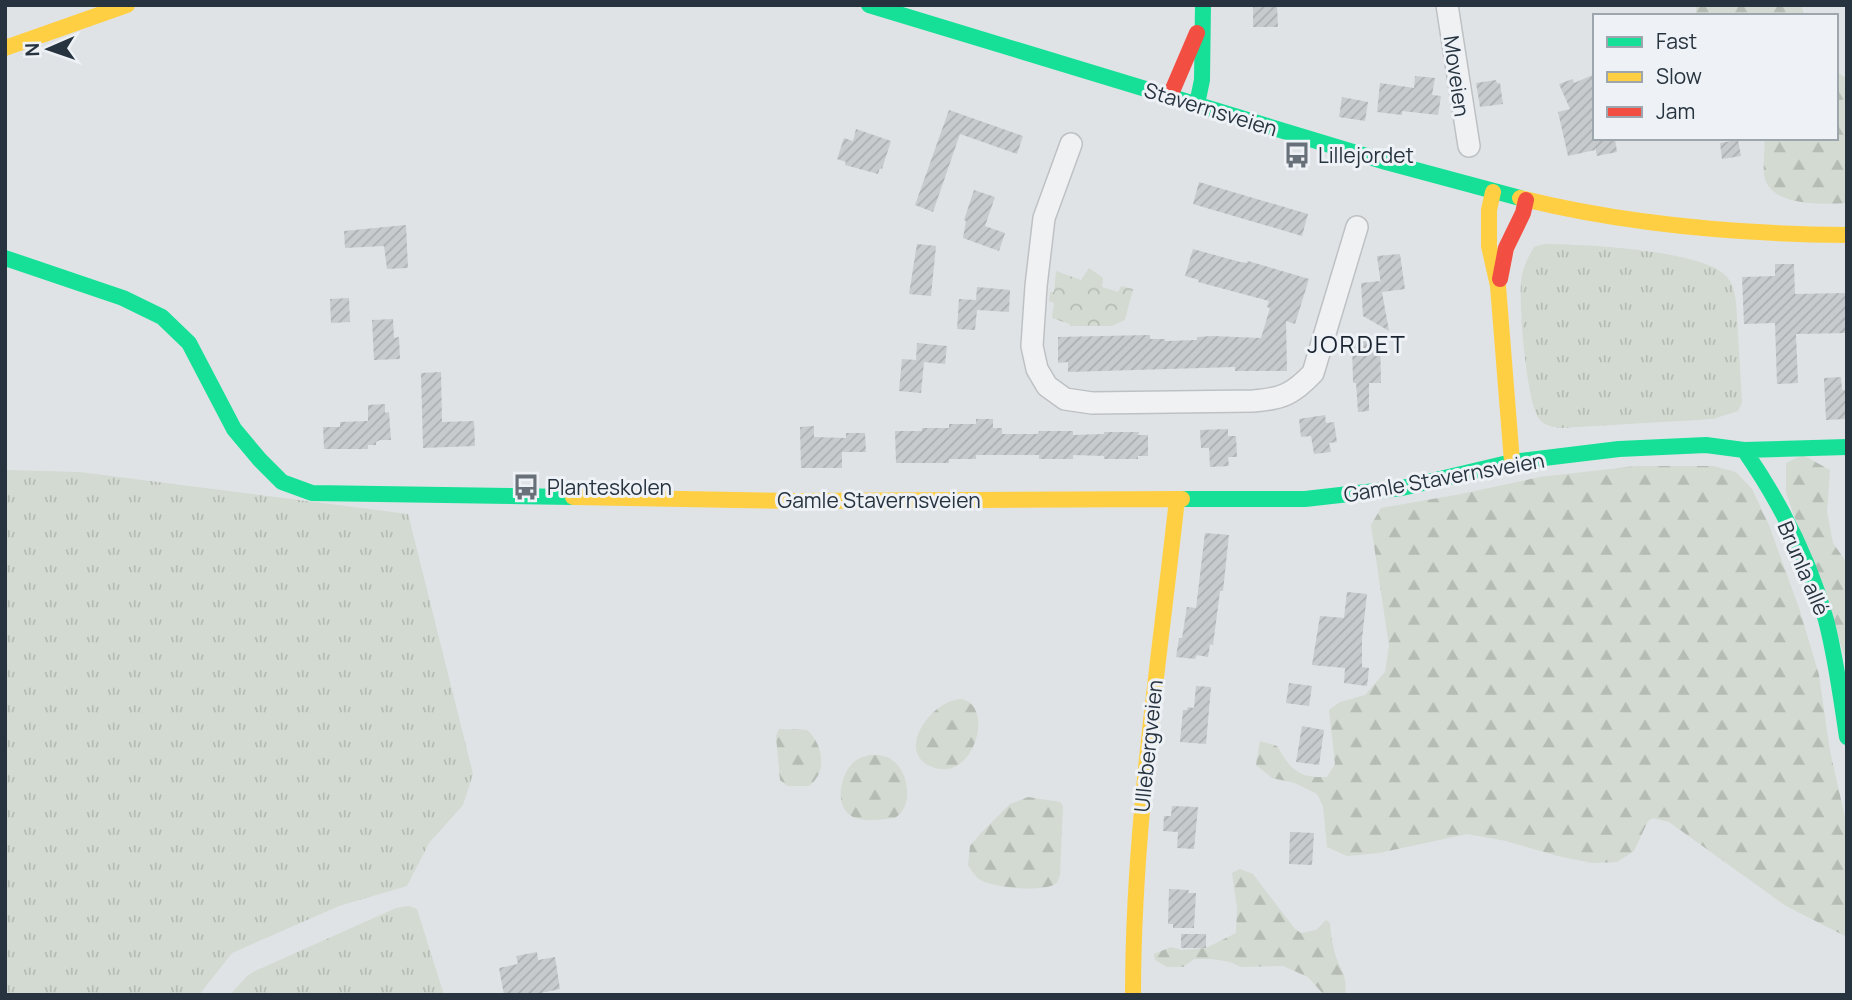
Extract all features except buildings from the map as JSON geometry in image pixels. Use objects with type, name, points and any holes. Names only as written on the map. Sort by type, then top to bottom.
[{"type":"street","points":[[5,48],[127,5]]},
{"type":"street","name":"Stavernsveien","points":[[869,5],[1526,200],[1659,224],[1768,233],[1847,235]]},
{"type":"street","points":[[1197,104],[1201,89],[1200,27],[1203,5]]},
{"type":"street","name":"Moveien","points":[[1447,5],[1469,146]]},
{"type":"street","points":[[1170,96],[1200,27]]},
{"type":"street","points":[[1071,144],[1044,218],[1032,346],[1037,369],[1047,386],[1065,399],[1092,403],[1253,401],[1276,399],[1297,389],[1313,373],[1357,228]]},
{"type":"street","points":[[1493,192],[1489,210],[1489,246],[1498,286],[1513,463]]},
{"type":"street","points":[[1498,286],[1506,248],[1523,213],[1526,200]]},
{"type":"street","name":"Gamle Stavernsveien","points":[[5,258],[123,298],[162,317],[188,343],[234,429],[260,460],[282,482],[312,493],[796,501],[1305,499],[1363,494],[1433,482],[1513,463],[1619,449],[1706,445],[1744,450],[1847,447]]},
{"type":"street","name":"Brunla allé","points":[[1744,450],[1765,480],[1819,597],[1833,649],[1847,737]]},
{"type":"street","name":"Ullebergveien","points":[[1133,995],[1133,912],[1143,782],[1177,499]]},
{"type":"green space","points":[[1696,5],[1801,5],[1804,14],[1696,14]]},
{"type":"green space","points":[[1838,72],[1847,79],[1847,203],[1802,202],[1780,196],[1766,182],[1764,140],[1838,140]]},
{"type":"green space","points":[[1544,244],[1612,247],[1668,254],[1713,267],[1726,276],[1732,285],[1736,301],[1742,402],[1738,411],[1713,419],[1561,428],[1541,421],[1531,397],[1522,333],[1521,295],[1527,260],[1534,247]]},
{"type":"green space","points":[[1089,268],[1103,278],[1102,287],[1118,292],[1121,286],[1133,289],[1125,320],[1111,326],[1070,326],[1052,318],[1054,303],[1049,301],[1050,292],[1054,292],[1056,271],[1081,280]]},
{"type":"green space","points":[[1803,455],[1830,470],[1827,512],[1833,543],[1847,563],[1847,662],[1786,493],[1786,463]]},
{"type":"green space","points":[[1636,466],[1713,466],[1736,472],[1752,489],[1769,525],[1799,608],[1819,675],[1830,751],[1847,826],[1847,937],[1786,906],[1669,822],[1653,818],[1648,821],[1634,851],[1617,862],[1592,863],[1467,834],[1379,853],[1347,856],[1327,847],[1323,806],[1317,794],[1295,783],[1272,778],[1256,765],[1260,741],[1277,746],[1296,771],[1309,776],[1327,777],[1335,764],[1329,710],[1340,702],[1365,695],[1385,672],[1389,646],[1371,525],[1381,508],[1540,477]]},
{"type":"green space","points":[[5,470],[80,472],[408,514],[473,774],[463,805],[429,843],[407,886],[339,906],[232,953],[199,995],[5,995]]},
{"type":"green space","points":[[962,699],[972,705],[977,715],[976,741],[960,763],[949,769],[935,768],[923,761],[917,752],[916,740],[928,717],[950,701]]},
{"type":"green space","points":[[779,729],[807,730],[817,743],[821,766],[809,786],[787,786],[780,780],[776,736]]},
{"type":"green space","points":[[870,755],[889,758],[902,772],[907,798],[901,813],[895,818],[861,819],[844,809],[841,794],[847,771],[855,761]]},
{"type":"green space","points":[[1028,797],[1060,802],[1063,806],[1060,875],[1057,883],[1041,888],[1018,888],[995,885],[979,879],[968,865],[970,846],[1010,804]]},
{"type":"green space","points":[[1240,869],[1253,874],[1295,929],[1301,933],[1316,930],[1326,920],[1330,923],[1335,953],[1346,985],[1345,995],[1324,995],[1308,977],[1283,966],[1241,967],[1230,962],[1194,959],[1183,967],[1167,967],[1155,960],[1154,954],[1171,947],[1182,950],[1206,948],[1236,933],[1237,908],[1232,873]]},
{"type":"green space","points":[[409,906],[417,909],[444,995],[230,995],[253,972],[396,908]]},
{"type":"traffic: fast","points":[[869,5],[1386,162],[1520,198]]},
{"type":"traffic: fast","points":[[1197,104],[1202,80],[1203,5]]},
{"type":"traffic: fast","points":[[5,258],[123,298],[162,317],[189,343],[234,429],[282,482],[312,493],[573,497]]},
{"type":"traffic: fast","points":[[1182,499],[1305,499],[1402,488],[1512,462],[1619,449],[1706,445],[1744,450],[1847,447]]},
{"type":"traffic: fast","points":[[1744,450],[1781,511],[1802,553],[1819,597],[1830,634],[1847,737]]},
{"type":"traffic: slow","points":[[5,48],[127,5]]},
{"type":"traffic: slow","points":[[1493,192],[1489,210],[1489,246],[1498,286],[1512,462]]},
{"type":"traffic: slow","points":[[1520,198],[1601,215],[1683,226],[1765,233],[1847,235]]},
{"type":"traffic: slow","points":[[573,497],[796,501],[1182,499]]},
{"type":"traffic: slow","points":[[1133,995],[1142,808],[1177,499]]},
{"type":"traffic: jam","points":[[1170,96],[1197,33]]},
{"type":"traffic: jam","points":[[1500,279],[1506,248],[1523,213],[1526,200]]},
{"type":"place","name":"Lillejordet","points":[[1297,155]]},
{"type":"place","name":"Planteskolen","points":[[526,487]]},
{"type":"district","name":"JORDET","points":[[1357,343]]}]
